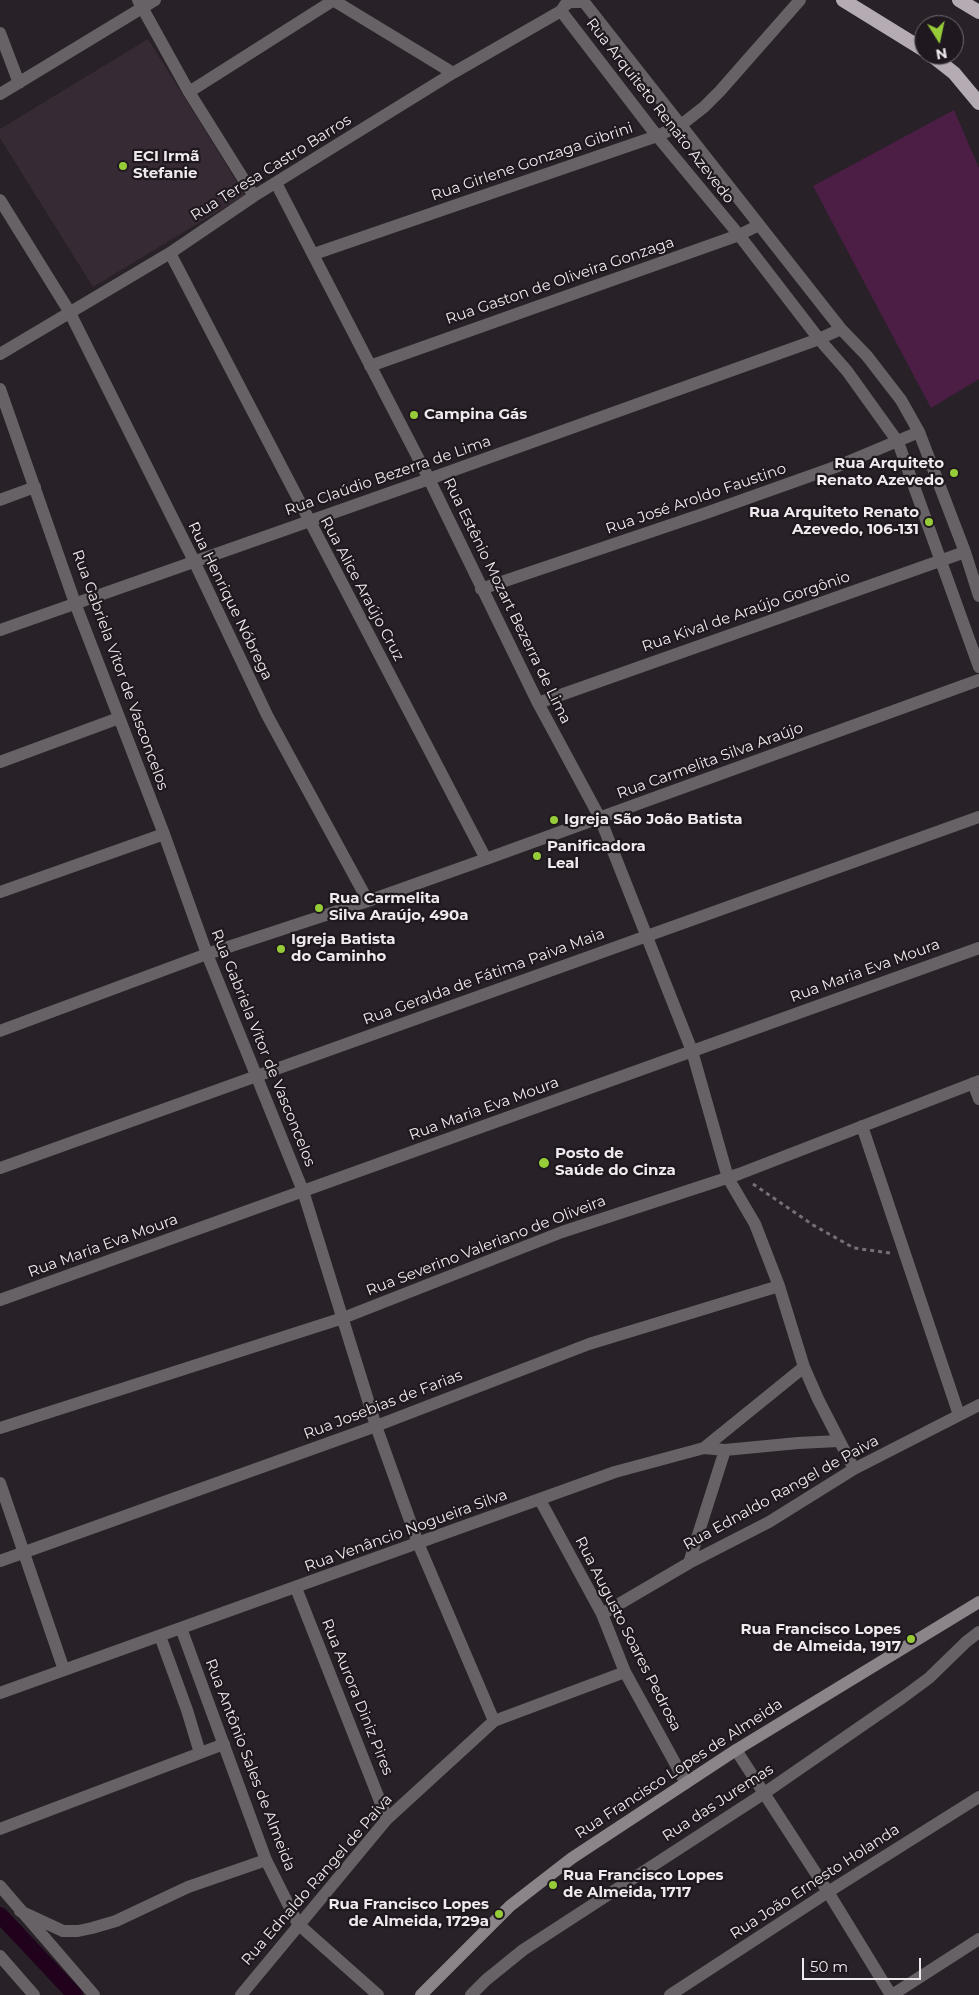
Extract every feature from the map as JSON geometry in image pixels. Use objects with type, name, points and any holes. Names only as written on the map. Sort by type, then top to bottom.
[{"type":"highway","points":[[842,0],[914,44]]},
{"type":"highway","points":[[960,0],[979,12]]},
{"type":"highway","points":[[944,65],[954,73],[979,103]]},
{"type":"main road","name":"Rua Francisco Lopes de Almeida","points":[[425,1993],[510,1906],[572,1858],[736,1750],[979,1602]]},
{"type":"street","points":[[0,94],[140,4],[155,0]]},
{"type":"street","points":[[189,92],[333,0],[453,73]]},
{"type":"street","name":"Rua Girlene Gonzaga Gibrini","points":[[314,254],[657,136],[680,125],[704,107],[720,91],[800,0]]},
{"type":"street","name":"Rua Arquiteto Renato Azevedo","points":[[979,596],[965,552],[919,432],[901,400],[867,356],[841,329],[584,2],[570,2],[565,5],[561,11],[657,136],[739,235],[819,339],[847,371],[898,442],[979,667]]},
{"type":"street","points":[[140,4],[189,92],[254,196]]},
{"type":"street","name":"Rua Teresa Castro Barros","points":[[0,354],[69,311],[170,253],[254,196],[453,73],[561,11]]},
{"type":"street","points":[[0,33],[19,83]]},
{"type":"street","name":"Rua Estênio Mozart Bezerra de Lima","points":[[276,183],[428,479],[480,589],[538,703],[600,818],[692,1051],[733,1176],[756,1224],[779,1286],[804,1367],[854,1469]]},
{"type":"street","name":"Rua Henrique Nóbrega","points":[[0,200],[69,311],[194,561],[268,715],[368,901]]},
{"type":"street","name":"Rua Gaston de Oliveira Gonzaga","points":[[370,366],[739,235],[760,225]]},
{"type":"street","name":"Rua Alice Araújo Cruz","points":[[170,253],[486,859]]},
{"type":"street","name":"Rua Claúdio Bezerra de Lima","points":[[0,630],[309,522],[819,339],[841,329]]},
{"type":"street","name":"Rua Gabriela Vitor de Vasconcelos","points":[[0,388],[75,603],[164,834],[207,954],[303,1191],[376,1426],[418,1543],[494,1721]]},
{"type":"street","name":"Rua José Aroldo Faustino","points":[[480,589],[716,510],[838,466],[919,432]]},
{"type":"street","points":[[0,500],[35,487]]},
{"type":"street","name":"Rua Kival de Araújo Gorgônio","points":[[538,703],[965,552]]},
{"type":"street","name":"Rua Carmelita Silva Araújo","points":[[0,1031],[207,954],[368,901],[979,680]]},
{"type":"street","points":[[0,762],[119,718]]},
{"type":"street","name":"Rua Geralda de Fátima Paiva Maia","points":[[0,1168],[979,817]]},
{"type":"street","points":[[0,892],[164,834]]},
{"type":"street","name":"Rua Maria Eva Moura","points":[[0,1300],[979,948]]},
{"type":"street","points":[[976,1082],[979,1099]]},
{"type":"street","name":"Rua Severino Valeriano de Oliveira","points":[[0,1428],[343,1318],[562,1232],[733,1176],[976,1082]]},
{"type":"street","points":[[862,1126],[959,1415]]},
{"type":"street","name":"Rua Josebias de Farias","points":[[0,1561],[376,1426],[589,1344],[779,1286]]},
{"type":"street","name":"Rua Venâncio Nogueira Silva","points":[[0,1693],[615,1472],[704,1448],[804,1367]]},
{"type":"street","name":"Rua Ednaldo Rangel de Paiva","points":[[602,1614],[690,1563],[769,1522],[854,1469],[979,1405]]},
{"type":"street","points":[[704,1448],[725,1450],[840,1441]]},
{"type":"street","points":[[690,1563],[725,1450]]},
{"type":"street","points":[[0,1482],[64,1670]]},
{"type":"street","name":"Rua Augusto Soares Pedrosa","points":[[540,1500],[602,1614],[625,1672],[686,1783]]},
{"type":"street","name":"Rua Aurora Diniz Pires","points":[[296,1588],[387,1818]]},
{"type":"street","name":"Rua Antônio Sales de Almeida","points":[[181,1628],[266,1860],[298,1924],[378,1995]]},
{"type":"street","name":"Rua das Juremas","points":[[471,1995],[486,1980],[523,1950],[763,1794],[902,1698],[929,1678],[979,1632]]},
{"type":"street","points":[[160,1636],[187,1710],[200,1753]]},
{"type":"street","name":"Rua Ednaldo Rangel de Paiva","points":[[241,1995],[387,1818],[494,1721],[625,1672]]},
{"type":"street","points":[[0,1829],[224,1744]]},
{"type":"street","points":[[736,1750],[828,1892],[891,1995],[979,1939]]},
{"type":"street","name":"Rua João Ernesto Holanda","points":[[670,1995],[979,1797]]},
{"type":"street","points":[[20,1911],[62,1930],[78,1931],[116,1921],[188,1887],[266,1860]]},
{"type":"street","points":[[0,1886],[94,1995]]},
{"type":"street","points":[[0,1956],[5,1971],[34,1995]]},
{"type":"path","points":[[733,1176],[854,1248],[905,1255]]},
{"type":"shaded area","name":"ECI Irmã Stefanie","points":[[148,39],[245,195],[93,287],[0,138],[0,129]]},
{"type":"shaded area","points":[[954,110],[979,168],[979,379],[931,408],[813,186]]},
{"type":"waterway","points":[[0,1915],[75,1995]]},
{"type":"place","name":"ECI Irmã Stefanie","points":[[123,166]]},
{"type":"place","name":"Campina Gás","points":[[414,415]]},
{"type":"place","name":"Rua Arquiteto Renato Azevedo","points":[[954,473]]},
{"type":"place","name":"Rua Arquiteto Renato Azevedo, 106-131","points":[[929,522]]},
{"type":"place","name":"Igreja São João Batista","points":[[554,820]]},
{"type":"place","name":"Panificadora Leal","points":[[537,856]]},
{"type":"place","name":"Rua Carmelita Silva Araújo, 490a","points":[[319,908]]},
{"type":"place","name":"Igreja Batista do Caminho","points":[[281,949]]},
{"type":"place","name":"Posto de Saúde do Cinza","points":[[544,1163]]},
{"type":"place","name":"Rua Francisco Lopes de Almeida, 1917","points":[[911,1639]]},
{"type":"place","name":"Rua Francisco Lopes de Almeida, 1717","points":[[553,1885]]},
{"type":"place","name":"Rua Francisco Lopes de Almeida, 1729a","points":[[499,1914]]}]
